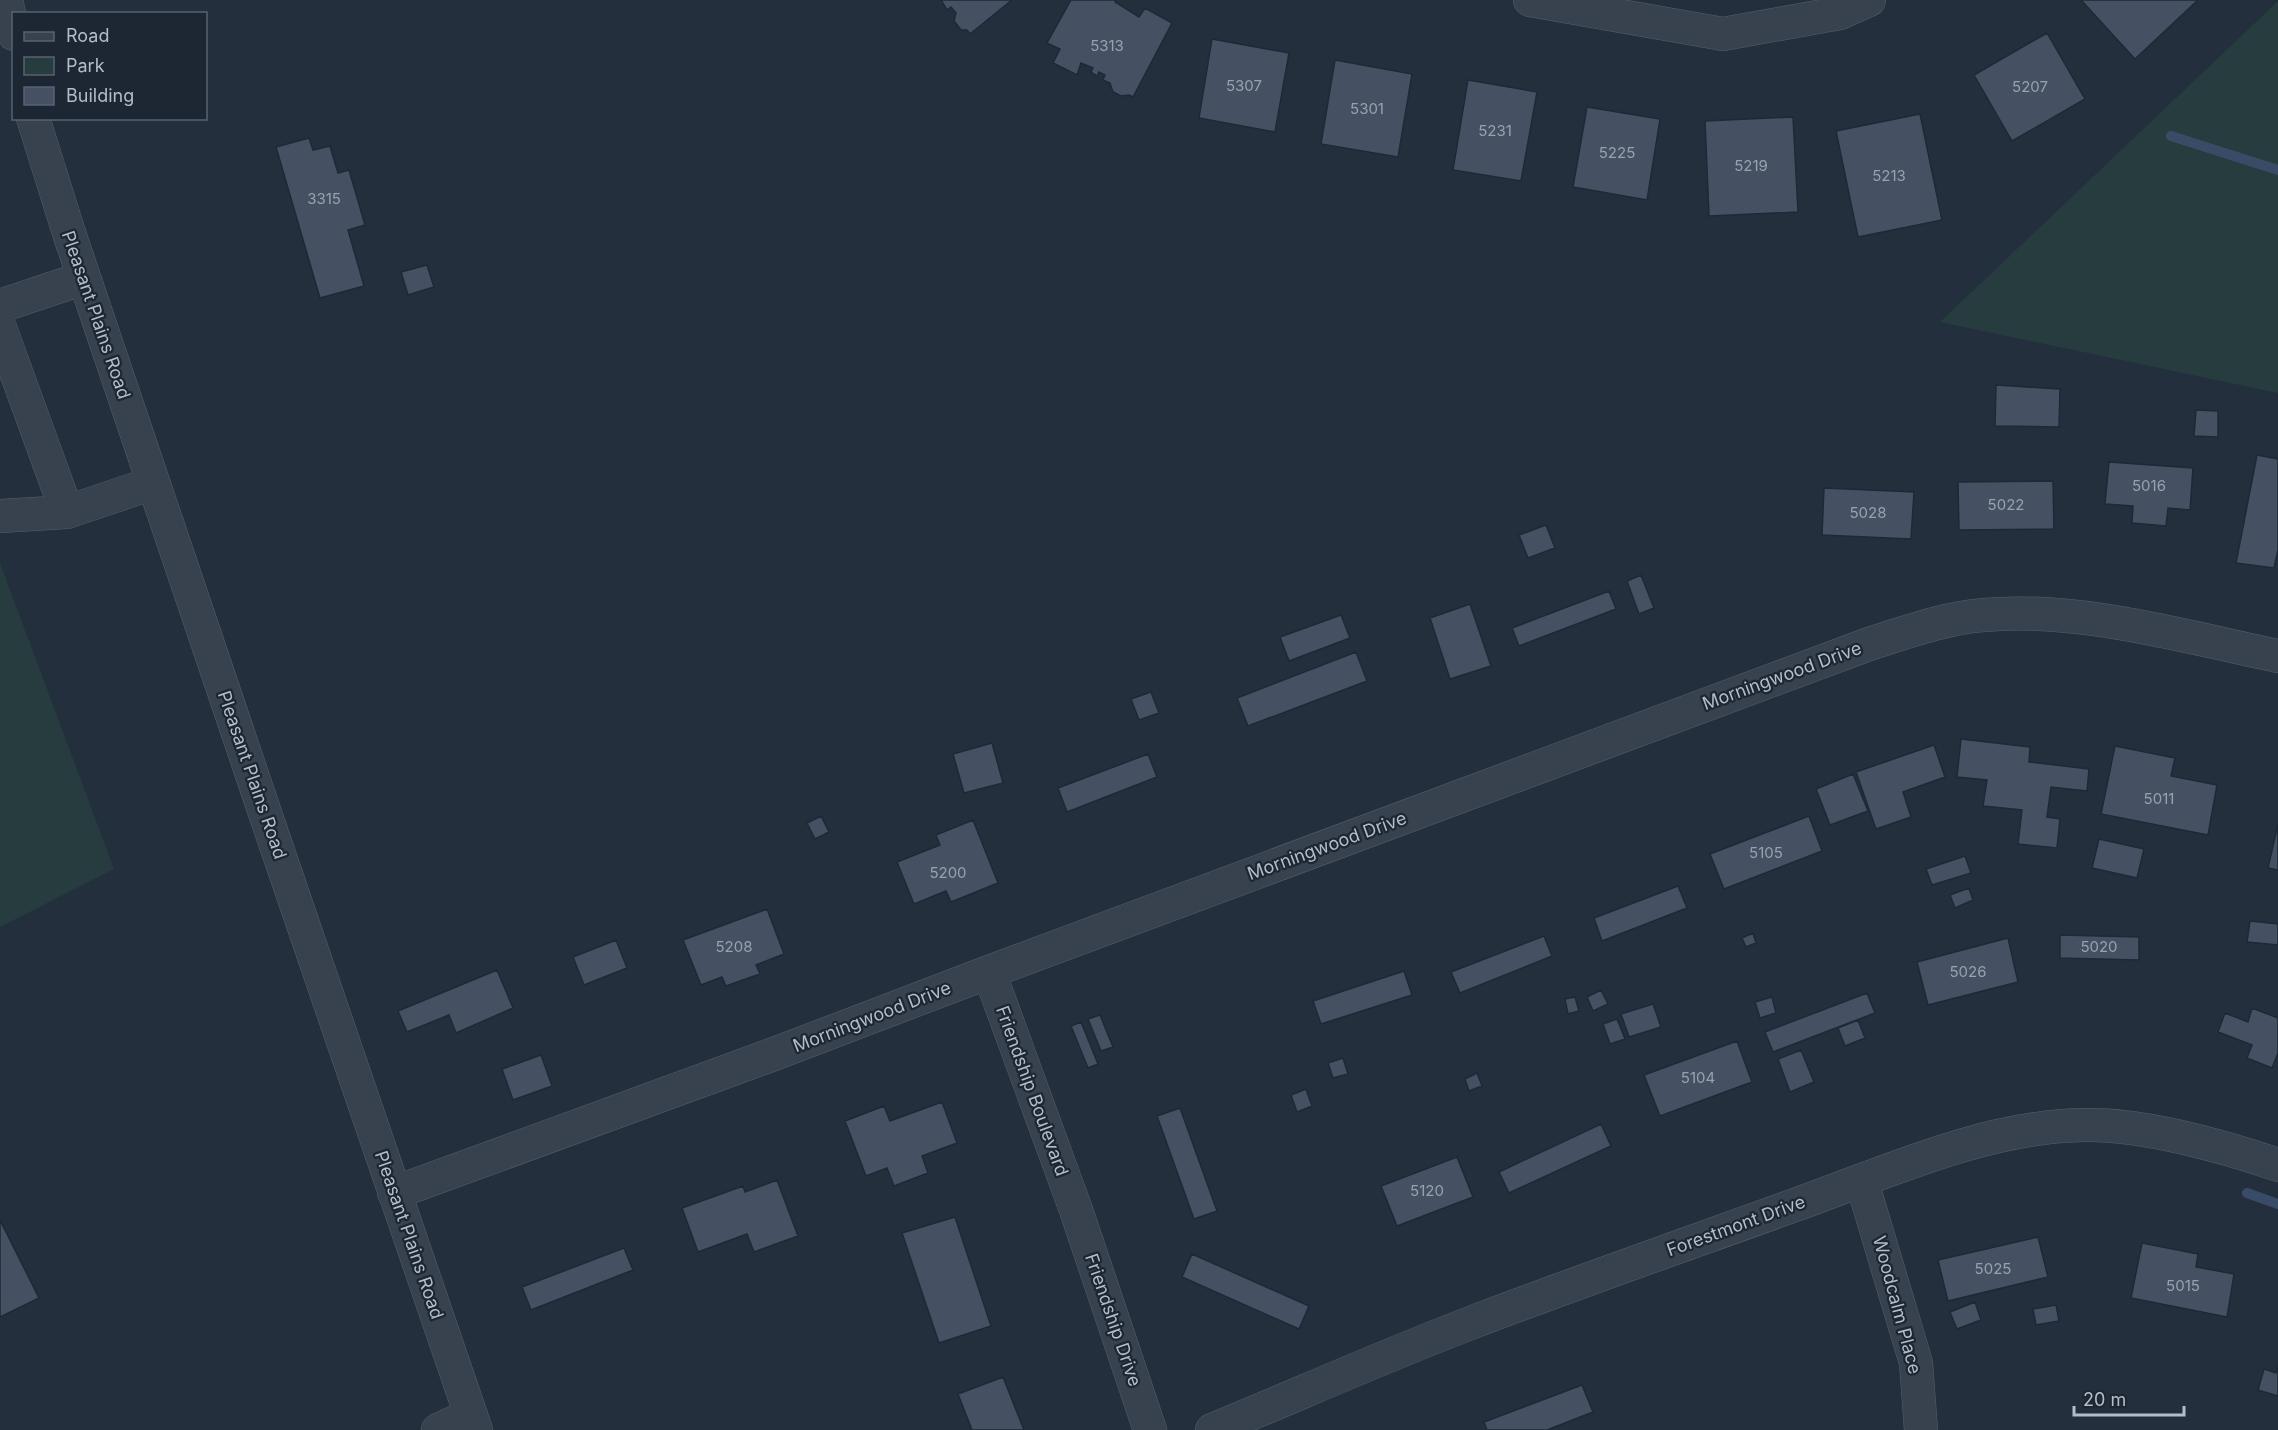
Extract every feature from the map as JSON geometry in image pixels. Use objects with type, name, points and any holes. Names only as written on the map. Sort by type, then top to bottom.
[{"type":"street","points":[[1530,0],[1723,34],[1840,13],[1869,0]]},
{"type":"street","name":"Pleasant Plains Road","points":[[34,120],[153,483],[474,1422]]},
{"type":"street","points":[[0,306],[84,278]]},
{"type":"street","points":[[0,328],[67,512]]},
{"type":"street","points":[[0,516],[67,512],[153,483]]},
{"type":"street","name":"Morningwood Drive","points":[[394,1193],[774,1054],[1869,644],[1932,624],[1983,615],[2024,613],[2127,626],[2278,656]]},
{"type":"street","name":"Friendship Boulevard","points":[[989,972],[1076,1210]]},
{"type":"street","name":"Forestmont Drive","points":[[1212,1430],[1465,1325],[1622,1266],[1862,1182],[1918,1160],[2018,1131],[2085,1125],[2125,1127],[2168,1135],[2278,1165]]},
{"type":"street","name":"Woodcalm Place","points":[[1862,1182],[1916,1363],[1920,1430]]},
{"type":"street","name":"Friendship Drive","points":[[1076,1210],[1150,1430]]},
{"type":"street","points":[[438,1430],[474,1422]]},
{"type":"green space","points":[[2278,1],[2278,393],[1940,322]]},
{"type":"green space","points":[[0,563],[114,869],[0,927]]},
{"type":"building","points":[[941,0],[1012,0],[970,34],[967,30],[961,30],[954,21],[956,13],[951,7],[947,10]]},
{"type":"building","points":[[1071,0],[1116,0],[1115,2],[1139,17],[1145,8],[1172,23],[1133,97],[1121,96],[1113,92],[1110,83],[1103,80],[1105,75],[1099,72],[1097,76],[1091,72],[1093,68],[1081,63],[1077,75],[1053,63],[1060,49],[1047,43]]},
{"type":"building","points":[[2081,0],[2198,0],[2135,59]]},
{"type":"building","points":[[2047,33],[2085,99],[2012,141],[1974,75]]},
{"type":"building","points":[[1212,39],[1289,53],[1275,132],[1199,118]]},
{"type":"building","points":[[1335,60],[1412,74],[1398,157],[1321,144]]},
{"type":"building","points":[[1468,80],[1537,92],[1521,181],[1453,170]]},
{"type":"building","points":[[1587,107],[1660,119],[1647,200],[1573,187]]},
{"type":"building","points":[[1920,114],[1942,220],[1858,237],[1836,131]]},
{"type":"building","points":[[1793,117],[1798,212],[1709,216],[1705,121]]},
{"type":"building","points":[[309,138],[313,150],[330,146],[338,173],[349,170],[365,225],[348,230],[364,286],[320,298],[276,147]]},
{"type":"building","points":[[427,265],[434,287],[408,295],[401,272]]},
{"type":"building","points":[[1996,385],[2060,389],[2059,427],[1995,426]]},
{"type":"building","points":[[2196,410],[2218,411],[2218,437],[2194,436]]},
{"type":"building","points":[[2257,455],[2278,459],[2278,550],[2274,568],[2236,563]]},
{"type":"building","points":[[2109,462],[2193,468],[2190,510],[2168,508],[2166,526],[2132,523],[2133,506],[2105,504]]},
{"type":"building","points":[[2053,481],[2054,529],[1959,530],[1958,482]]},
{"type":"building","points":[[1824,488],[1914,492],[1911,539],[1822,535]]},
{"type":"building","points":[[1546,525],[1555,548],[1528,558],[1519,535]]},
{"type":"building","points":[[1641,575],[1654,608],[1639,614],[1627,581]]},
{"type":"building","points":[[1609,591],[1616,609],[1519,646],[1512,628]]},
{"type":"building","points":[[1470,604],[1491,666],[1450,679],[1430,618]]},
{"type":"building","points":[[1341,615],[1350,638],[1289,661],[1280,637]]},
{"type":"building","points":[[1356,652],[1367,681],[1248,726],[1237,698]]},
{"type":"building","points":[[1151,692],[1159,713],[1139,720],[1131,699]]},
{"type":"building","points":[[1961,739],[2030,747],[2029,762],[2089,769],[2087,791],[2051,787],[2047,817],[2060,819],[2057,848],[2018,844],[2022,810],[1983,806],[1987,780],[1957,777]]},
{"type":"building","points":[[992,743],[1003,783],[964,793],[953,754]]},
{"type":"building","points":[[1934,745],[1945,777],[1903,792],[1911,817],[1876,829],[1856,772]]},
{"type":"building","points":[[2115,746],[2175,758],[2171,776],[2217,785],[2208,835],[2101,814]]},
{"type":"building","points":[[1148,754],[1157,777],[1067,812],[1058,788]]},
{"type":"building","points":[[1853,774],[1868,811],[1830,825],[1816,789]]},
{"type":"building","points":[[821,816],[829,832],[815,839],[807,823]]},
{"type":"building","points":[[1809,816],[1822,851],[1724,889],[1710,854]]},
{"type":"building","points":[[973,820],[998,883],[951,902],[946,891],[914,904],[897,862],[940,845],[936,835]]},
{"type":"building","points":[[2278,824],[2278,870],[2268,868]]},
{"type":"building","points":[[2099,839],[2144,849],[2137,878],[2092,868]]},
{"type":"building","points":[[1965,856],[1971,873],[1932,885],[1926,869]]},
{"type":"building","points":[[1678,886],[1687,908],[1602,941],[1594,918]]},
{"type":"building","points":[[1969,888],[1973,900],[1955,908],[1950,895]]},
{"type":"building","points":[[767,909],[784,954],[756,965],[760,974],[726,986],[722,977],[701,985],[683,940]]},
{"type":"building","points":[[2250,921],[2278,924],[2278,945],[2247,942]]},
{"type":"building","points":[[1753,933],[1756,943],[1746,947],[1742,938]]},
{"type":"building","points":[[2060,935],[2139,937],[2139,960],[2060,958]]},
{"type":"building","points":[[1544,936],[1552,956],[1460,993],[1451,972]]},
{"type":"building","points":[[2008,938],[2018,982],[1928,1005],[1917,962]]},
{"type":"building","points":[[616,940],[627,968],[584,985],[573,957]]},
{"type":"building","points":[[497,970],[513,1008],[456,1033],[449,1015],[407,1032],[398,1011]]},
{"type":"building","points":[[1404,971],[1412,995],[1321,1024],[1313,1001]]},
{"type":"building","points":[[1601,990],[1608,1004],[1593,1011],[1587,997]]},
{"type":"building","points":[[1867,993],[1875,1013],[1773,1052],[1765,1032]]},
{"type":"building","points":[[1575,997],[1579,1011],[1568,1014],[1565,999]]},
{"type":"building","points":[[1772,997],[1776,1013],[1760,1018],[1755,1002]]},
{"type":"building","points":[[1653,1004],[1661,1027],[1629,1037],[1621,1014]]},
{"type":"building","points":[[2252,1008],[2278,1018],[2278,1053],[2272,1068],[2247,1058],[2252,1045],[2218,1032],[2225,1013],[2248,1022]]},
{"type":"building","points":[[1100,1015],[1113,1047],[1101,1051],[1088,1019]]},
{"type":"building","points":[[1617,1019],[1625,1039],[1610,1044],[1603,1024]]},
{"type":"building","points":[[1858,1020],[1865,1038],[1845,1046],[1838,1028]]},
{"type":"building","points":[[1081,1022],[1098,1064],[1088,1068],[1071,1026]]},
{"type":"building","points":[[1737,1041],[1752,1082],[1660,1116],[1644,1075]]},
{"type":"building","points":[[1801,1050],[1814,1082],[1790,1092],[1778,1059]]},
{"type":"building","points":[[541,1055],[552,1086],[513,1100],[502,1069]]},
{"type":"building","points":[[1343,1058],[1348,1074],[1333,1078],[1328,1063]]},
{"type":"building","points":[[1477,1073],[1482,1086],[1469,1091],[1465,1079]]},
{"type":"building","points":[[1306,1089],[1312,1106],[1297,1112],[1291,1095]]},
{"type":"building","points":[[942,1102],[957,1143],[922,1156],[928,1173],[894,1186],[887,1168],[866,1176],[845,1121],[884,1106],[890,1121]]},
{"type":"building","points":[[1180,1108],[1217,1211],[1194,1219],[1157,1116]]},
{"type":"building","points":[[1601,1124],[1611,1146],[1509,1193],[1499,1172]]},
{"type":"building","points":[[1457,1157],[1473,1197],[1397,1226],[1381,1186]]},
{"type":"building","points":[[777,1180],[798,1236],[754,1252],[747,1234],[698,1252],[682,1208],[743,1186],[745,1192]]},
{"type":"building","points":[[955,1217],[991,1326],[939,1343],[902,1233]]},
{"type":"building","points":[[0,1220],[39,1298],[0,1317]]},
{"type":"building","points":[[2038,1237],[2048,1277],[1948,1301],[1938,1260]]},
{"type":"building","points":[[2142,1243],[2198,1254],[2196,1267],[2234,1274],[2227,1317],[2131,1298]]},
{"type":"building","points":[[624,1248],[633,1270],[531,1310],[522,1287]]},
{"type":"building","points":[[1192,1254],[1309,1306],[1299,1329],[1182,1277]]},
{"type":"building","points":[[1975,1302],[1981,1320],[1957,1329],[1950,1312]]},
{"type":"building","points":[[2056,1305],[2059,1321],[2036,1325],[2033,1309]]},
{"type":"building","points":[[2278,1365],[2278,1396],[2258,1390],[2264,1369],[2276,1373]]},
{"type":"building","points":[[1003,1377],[1024,1430],[972,1430],[958,1394]]},
{"type":"building","points":[[1582,1385],[1593,1412],[1547,1430],[1487,1430],[1484,1422]]},
{"type":"waterway","points":[[2171,136],[2278,170]]},
{"type":"waterway","points":[[2247,1193],[2278,1204]]}]
